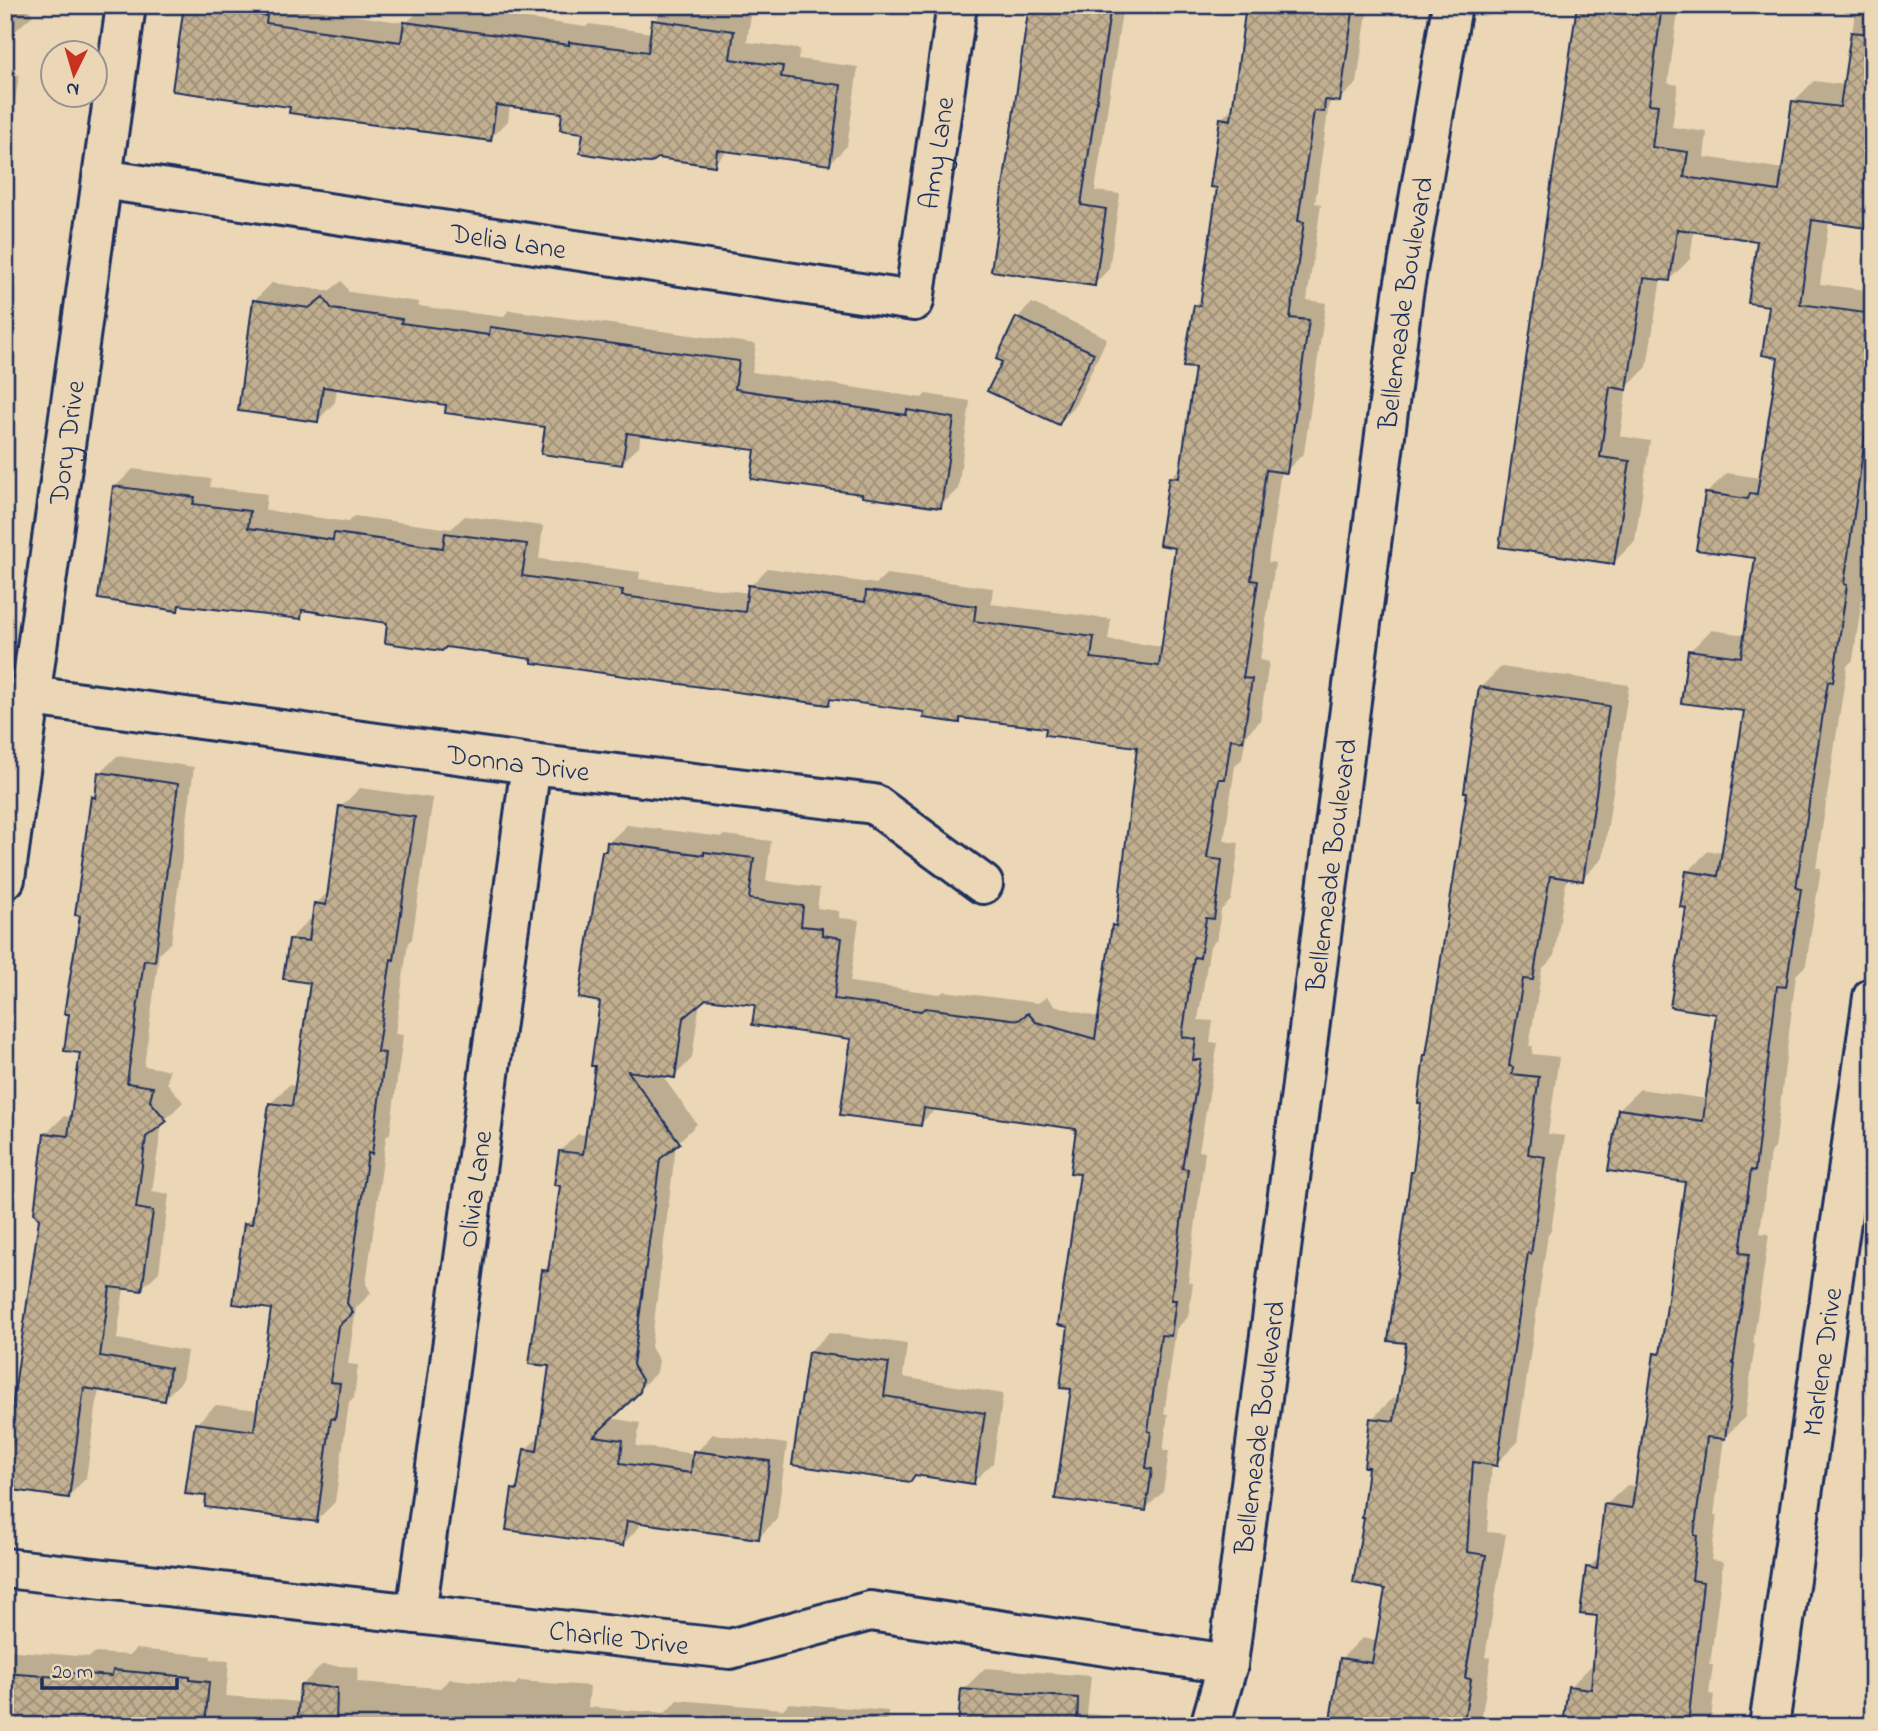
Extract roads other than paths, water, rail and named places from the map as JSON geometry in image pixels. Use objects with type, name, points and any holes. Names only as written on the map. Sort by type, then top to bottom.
[{"type":"street","name":"Dory Drive","points":[[5,879],[126,5]]},
{"type":"street","name":"Amy Lane","points":[[914,301],[957,5]]},
{"type":"street","name":"Bellemeade Boulevard","points":[[1210,1726],[1228,1664],[1403,294],[1452,5]]},
{"type":"street","name":"Delia Lane","points":[[102,178],[914,301]]},
{"type":"street","name":"Donna Drive","points":[[31,695],[531,764],[874,804],[983,884]]},
{"type":"street","name":"Olivia Lane","points":[[416,1614],[531,764]]},
{"type":"street","name":"Marlene Drive","points":[[1769,1726],[1873,997]]},
{"type":"street","name":"Charlie Drive","points":[[5,1568],[730,1649],[870,1611],[1228,1664]]}]
